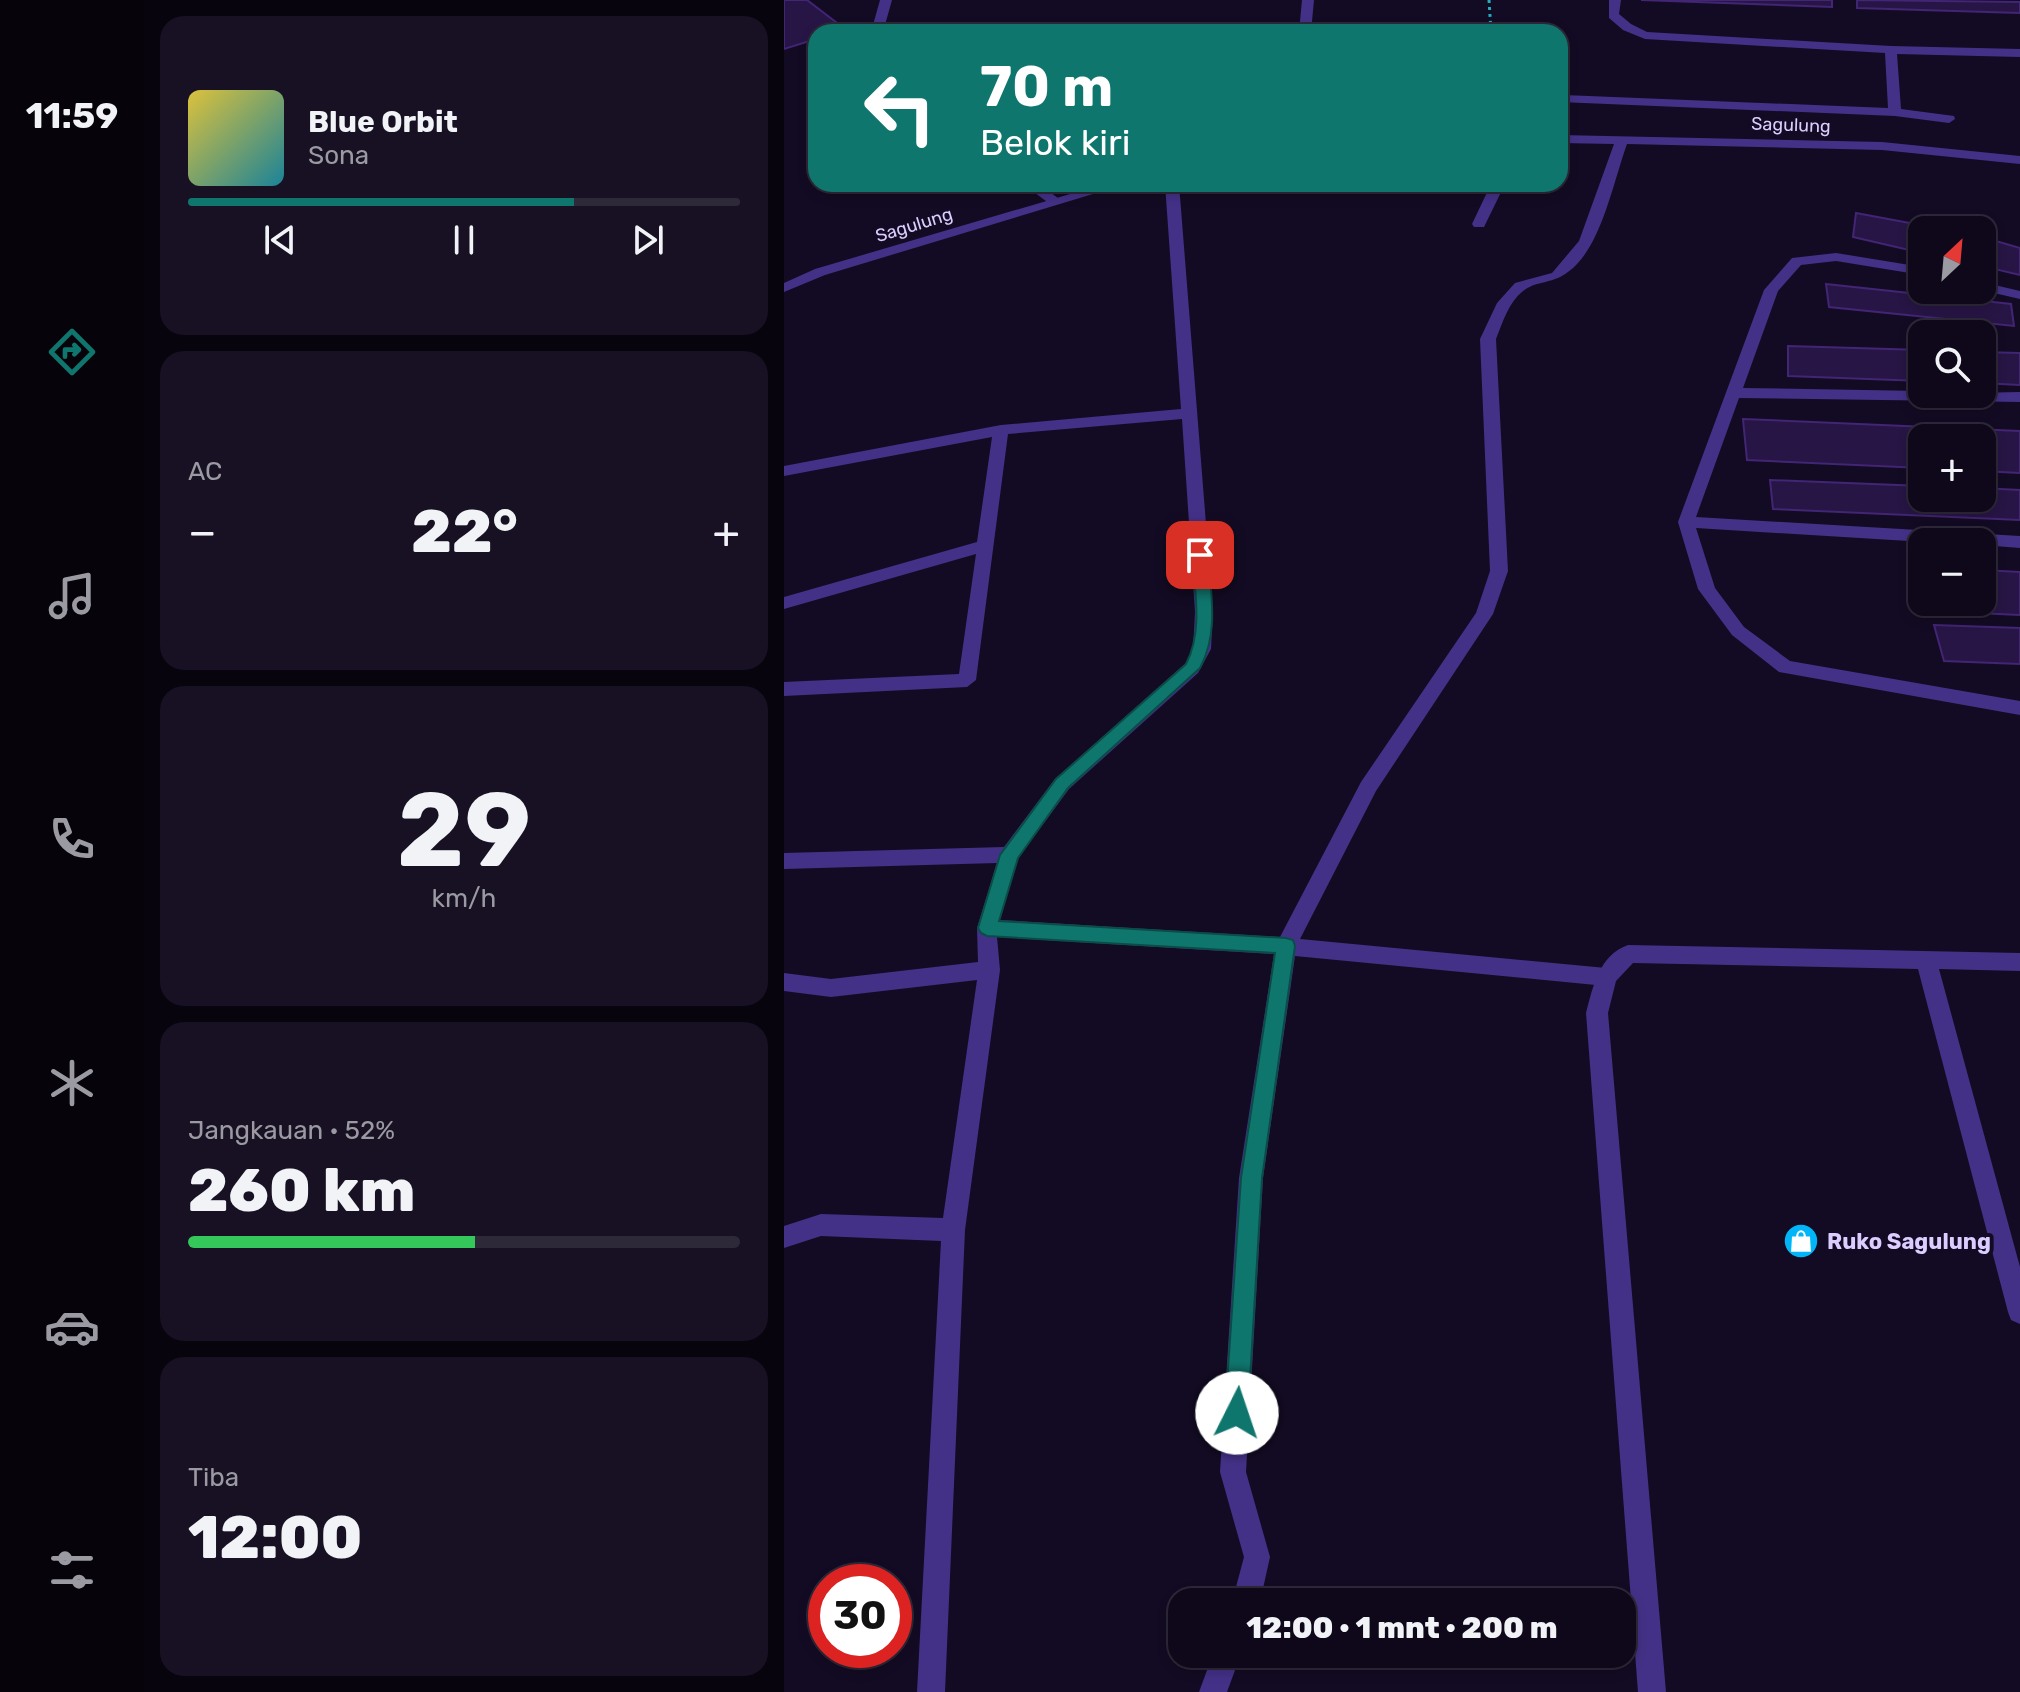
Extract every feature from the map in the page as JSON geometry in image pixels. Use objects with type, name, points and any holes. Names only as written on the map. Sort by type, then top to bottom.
[{"type":"street","points":[[879,24],[886,0]]},
{"type":"street","points":[[1306,24],[1308,0]]},
{"type":"street","points":[[1615,0],[1613,15],[1627,27],[1645,35],[1891,50],[2020,53]]},
{"type":"street","points":[[1891,50],[1890,72],[1895,112]]},
{"type":"street","points":[[1568,99],[1895,112],[1949,119]]},
{"type":"street","name":"Sagulung","points":[[1568,139],[1882,146],[2020,160]]},
{"type":"street","points":[[1249,1588],[1257,1557],[1233,1472],[1251,1178],[1286,946],[1368,787],[1484,614],[1499,571],[1488,339],[1504,303],[1520,286],[1557,276],[1575,258],[1586,241],[1622,140]]},
{"type":"street","points":[[1042,192],[1055,201]]},
{"type":"street","name":"Sagulung","points":[[784,288],[820,272],[1089,192]]},
{"type":"street","points":[[931,1692],[953,1230],[989,970],[987,928],[1009,855],[1062,784],[1192,668],[1202,649],[1204,612],[1173,192]]},
{"type":"street","points":[[1479,224],[1494,192]]},
{"type":"street","points":[[1908,269],[1836,257],[1797,261],[1771,290],[1686,522],[1707,589],[1738,631],[1785,667],[2020,708]]},
{"type":"street","points":[[1996,289],[2020,295]]},
{"type":"street","points":[[1731,393],[2020,397]]},
{"type":"street","points":[[784,471],[1001,430],[1190,413]]},
{"type":"street","points":[[784,689],[967,680],[1001,430]]},
{"type":"street","points":[[1686,522],[2020,542]]},
{"type":"street","points":[[784,603],[986,545]]},
{"type":"street","points":[[784,861],[1009,855]]},
{"type":"street","points":[[987,928],[1286,946],[1606,977]]},
{"type":"street","points":[[1652,1692],[1597,1013],[1606,977],[1628,954],[2020,962]]},
{"type":"street","points":[[1926,959],[2020,1312]]},
{"type":"street","points":[[784,982],[831,988],[989,970]]},
{"type":"street","points":[[784,1237],[821,1225],[953,1230]]},
{"type":"street","points":[[1213,1692],[1222,1668]]},
{"type":"path","points":[[1489,0],[1490,24]]},
{"type":"building","points":[[784,0],[807,0],[838,24],[808,24],[808,42],[784,49]]},
{"type":"building","points":[[1641,0],[1832,0],[1832,7]]},
{"type":"building","points":[[1857,0],[2020,2],[2020,13],[1857,8]]},
{"type":"building","points":[[1856,213],[1908,223],[1908,250],[1853,237]]},
{"type":"building","points":[[1996,241],[2020,248],[2020,275],[1996,269]]},
{"type":"building","points":[[1826,284],[1908,293],[1908,304],[2011,304],[2014,326],[1996,324],[1996,320],[1956,320],[1829,307]]},
{"type":"building","points":[[1788,346],[1908,350],[1908,380],[1788,376]]},
{"type":"building","points":[[1996,352],[2020,353],[2020,385],[1996,384]]},
{"type":"building","points":[[1743,419],[1908,426],[1908,467],[1747,460]]},
{"type":"building","points":[[1996,430],[2020,431],[2020,473],[1996,472]]},
{"type":"building","points":[[1770,480],[1908,485],[1908,512],[1996,512],[1996,489],[2020,490],[2020,520],[1773,509]]},
{"type":"building","points":[[1996,571],[2020,572],[2020,615],[1996,614]]},
{"type":"building","points":[[1934,625],[2020,628],[2020,664],[1944,661]]},
{"type":"place","name":"Ruko Sagulung","points":[[1801,1241]]},
{"type":"route","points":[[1200,555],[1204,612],[1202,649],[1192,668],[1062,784],[1009,855],[987,928],[1286,946],[1251,1178],[1237,1413]]}]
